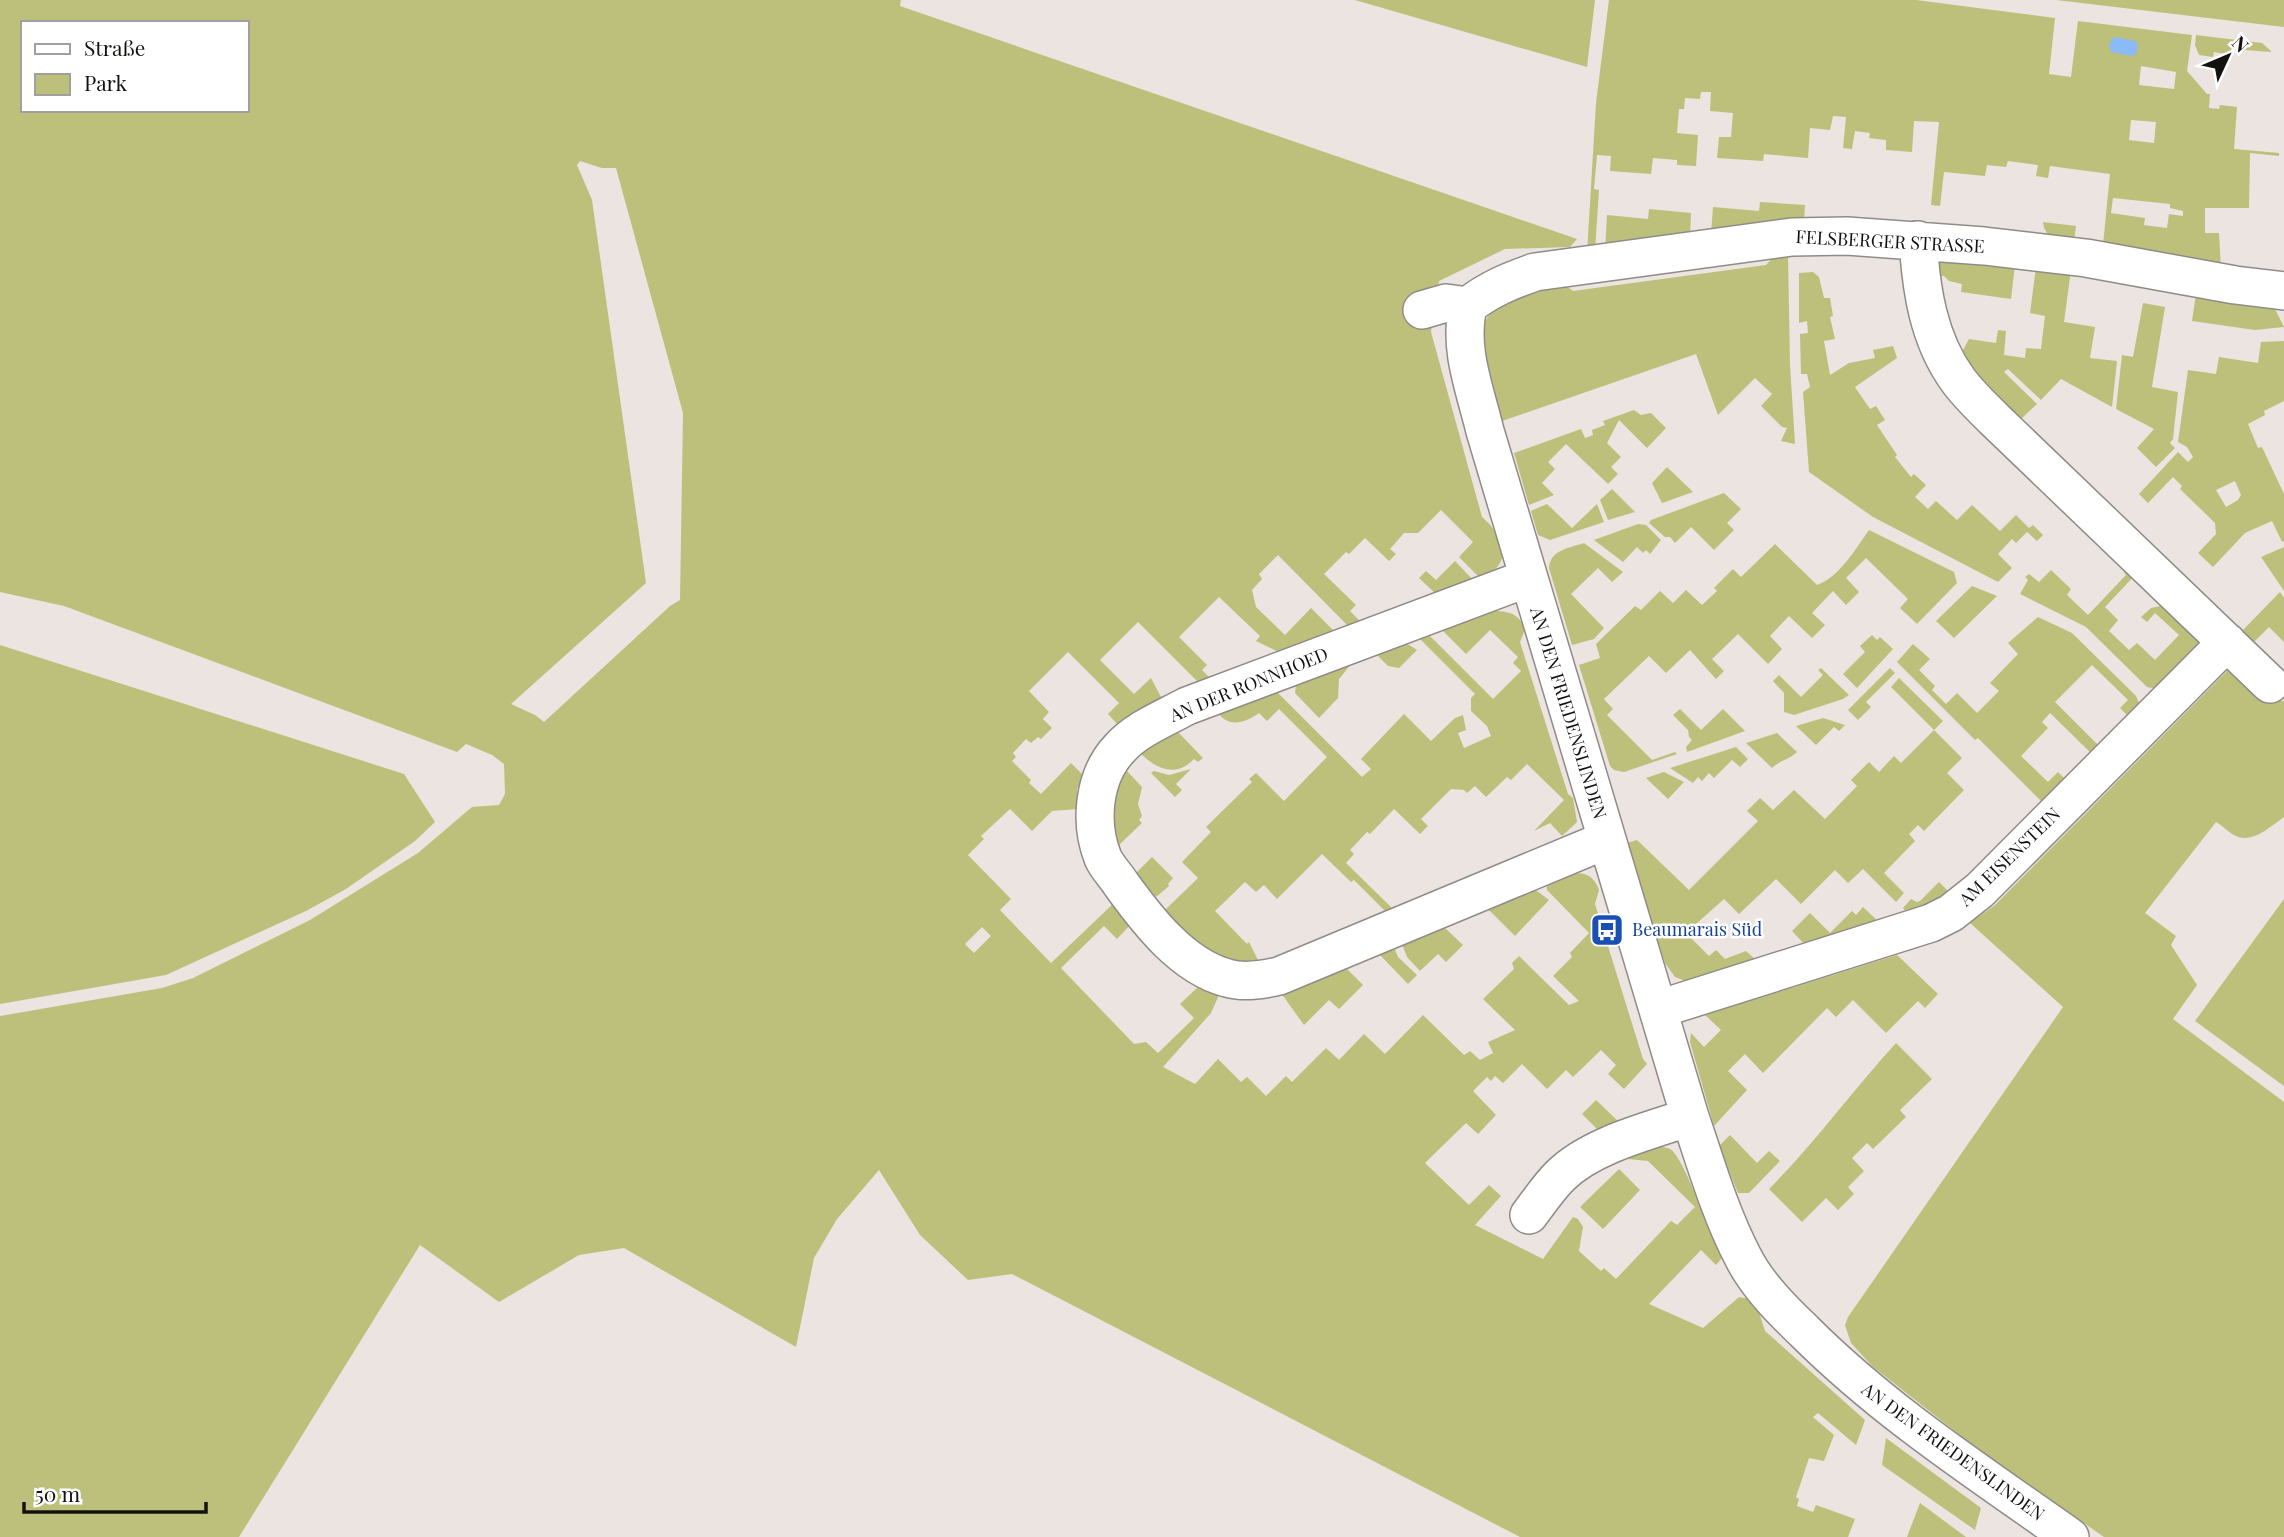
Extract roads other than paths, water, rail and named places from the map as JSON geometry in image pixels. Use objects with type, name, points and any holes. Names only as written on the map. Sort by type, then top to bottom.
[{"type":"street","name":"FELSBERGER STRASSE","points":[[1468,306],[1485,292],[1535,272],[1792,237],[1847,236],[1918,240],[2087,258],[2235,285],[2284,291]]},
{"type":"street","points":[[1918,240],[1920,281],[1927,312],[1939,347],[1957,379],[2005,429],[2270,684]]},
{"type":"street","points":[[1422,310],[1446,303],[1468,306]]},
{"type":"street","name":"AN DEN FRIEDENSLINDEN","points":[[1468,306],[1464,345],[1485,431],[1690,1117],[1725,1217],[1744,1260],[1786,1313],[1862,1385],[1912,1425],[2070,1537]]},
{"type":"street","name":"AN DER RONNHOED","points":[[1528,578],[1187,706],[1150,725],[1120,748],[1104,771],[1096,797],[1095,827],[1104,859],[1129,895],[1170,943],[1189,959],[1227,979],[1257,981],[1291,971],[1606,840]]},
{"type":"street","name":"AM EISENSTEIN","points":[[1659,1009],[1931,923],[1951,913],[1980,890],[2227,642]]},
{"type":"street","points":[[1528,1215],[1561,1175],[1586,1157],[1625,1139],[1690,1117]]},
{"type":"water","points":[[2114,37],[2135,41],[2138,45],[2136,54],[2132,56],[2111,52],[2109,44]]},
{"type":"place","name":"Beaumarais Süd","points":[[1607,930]]}]
